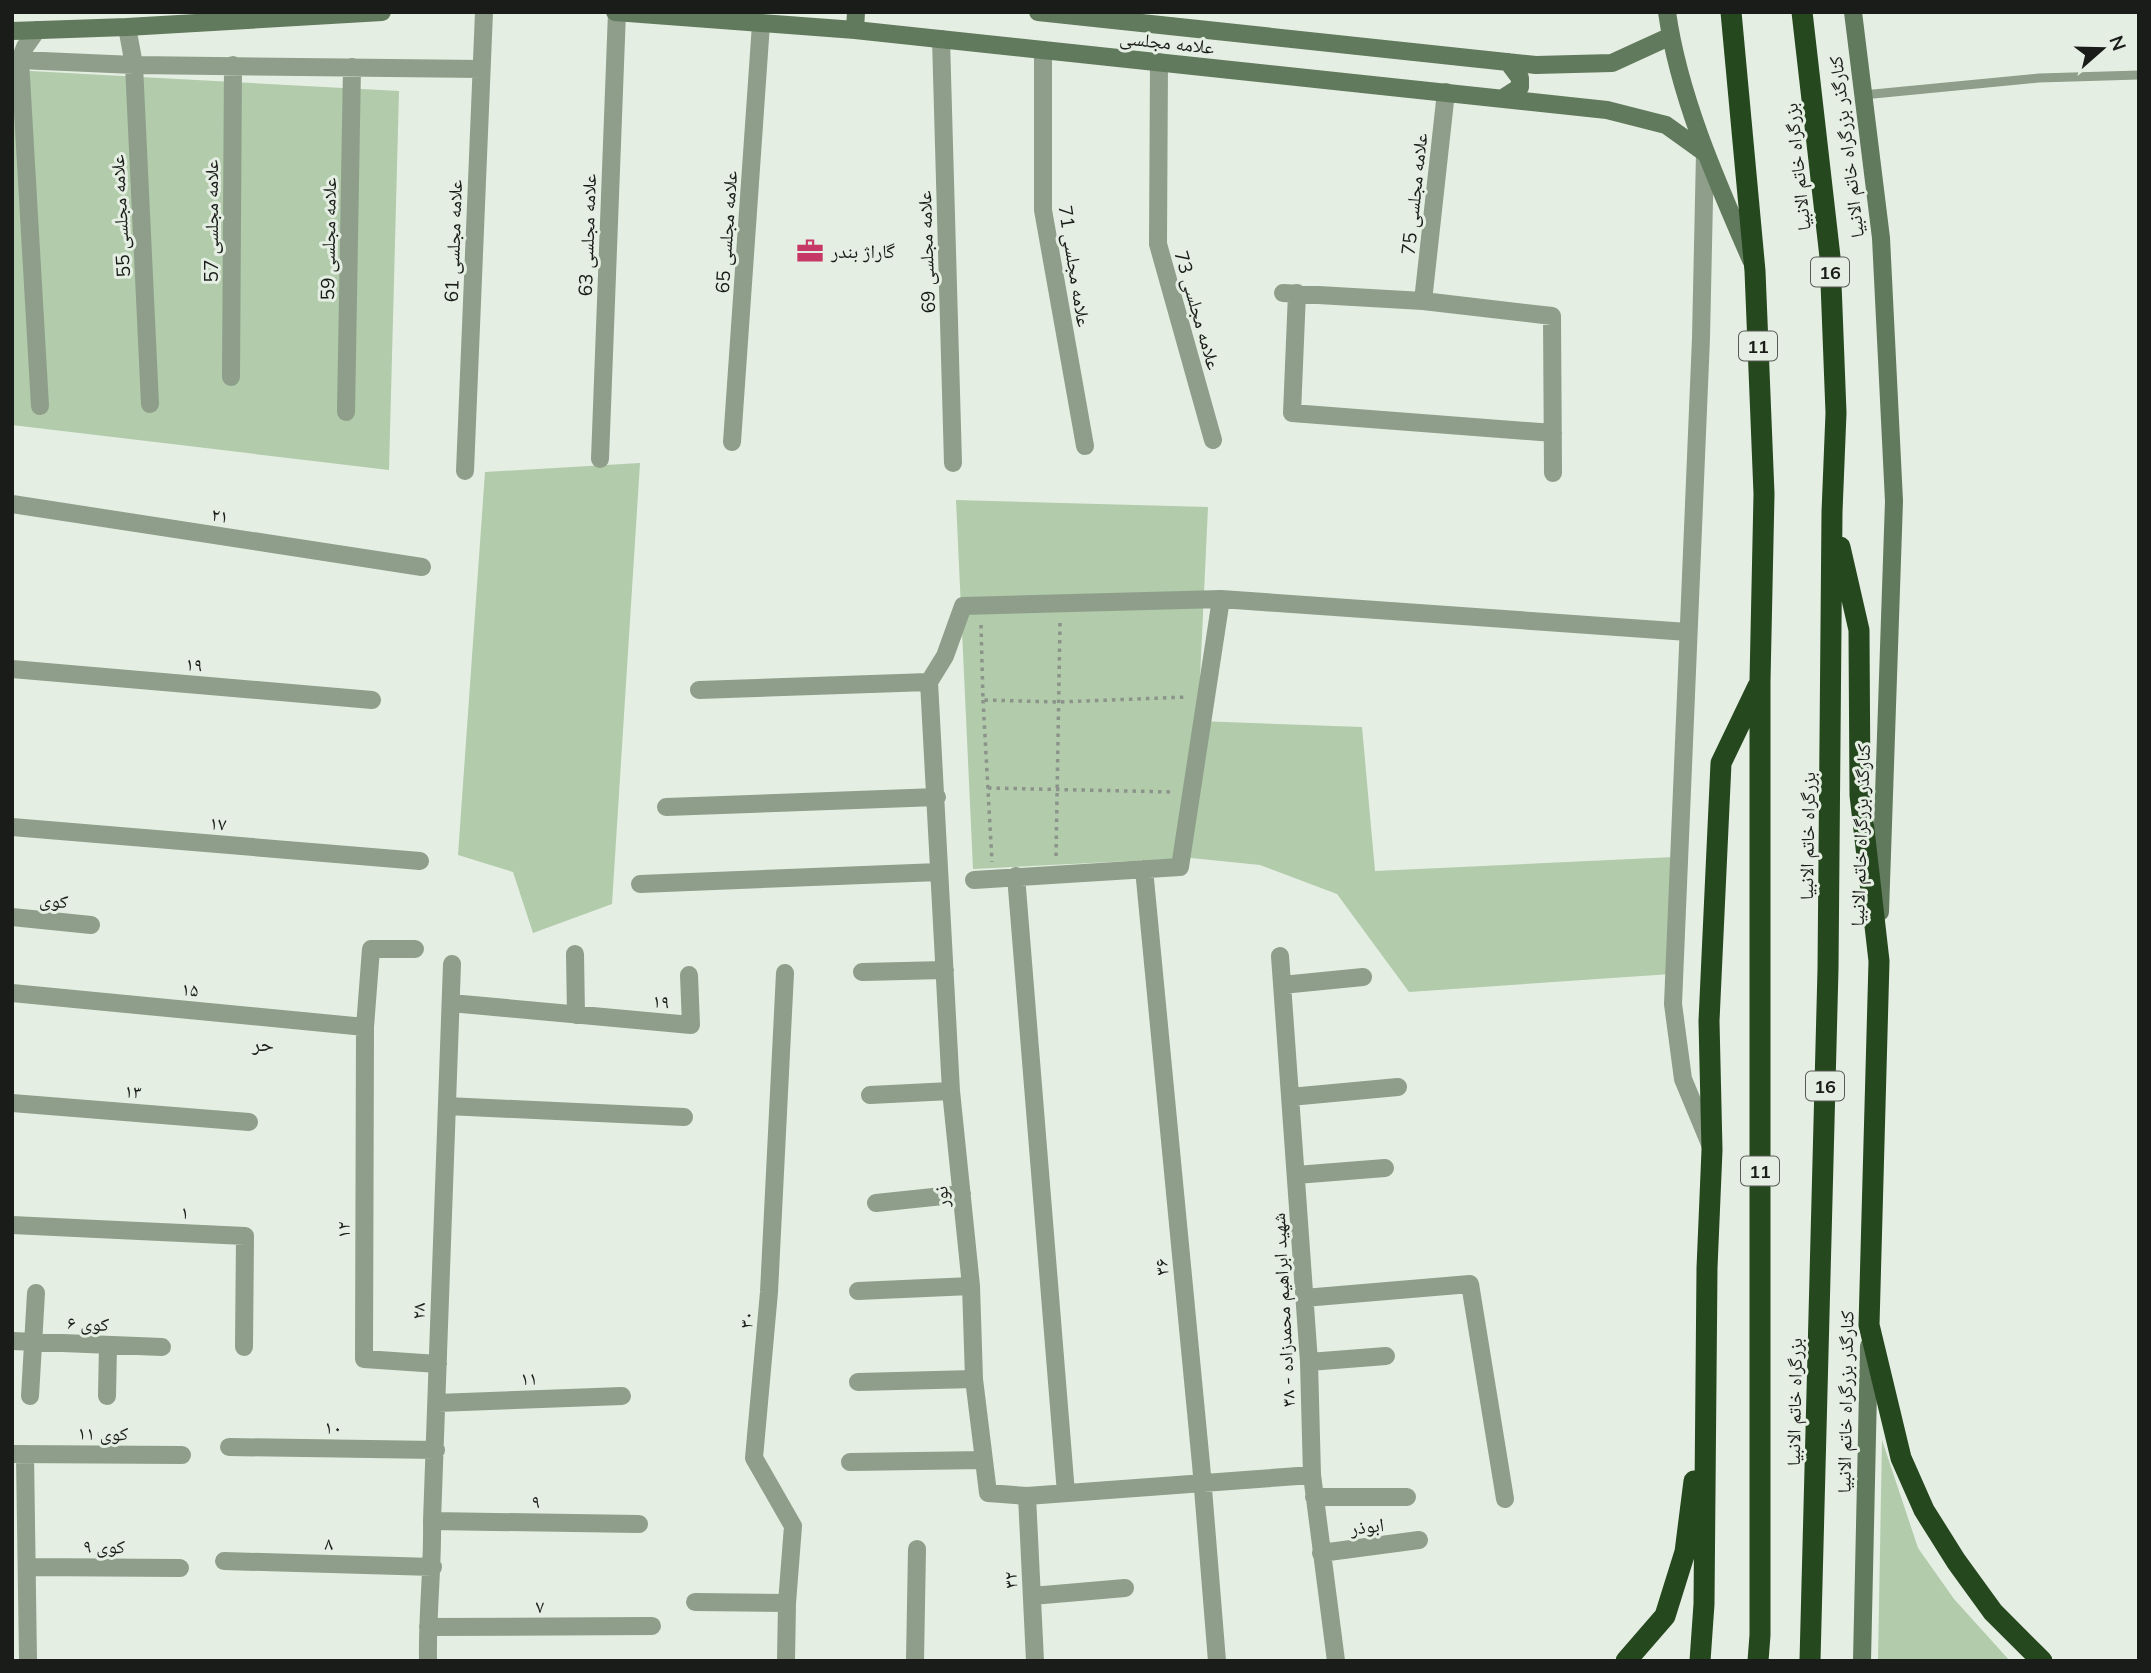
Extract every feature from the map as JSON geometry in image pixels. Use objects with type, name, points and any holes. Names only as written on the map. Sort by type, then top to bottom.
[{"type":"highway","name":"بزرگراه خاتم الانبیا","points":[[1731,12],[1755,271],[1764,494],[1760,681],[1758,1661]]},
{"type":"highway","name":"بزرگراه خاتم الانبیا","points":[[1804,19],[1830,257],[1836,413],[1832,512],[1828,969],[1810,1661]]},
{"type":"highway","name":"16","points":[[1832,512],[1859,630],[1860,795],[1879,961]]},
{"type":"highway","points":[[1700,1661],[1704,1604],[1707,1268],[1712,1150],[1709,1021],[1721,763],[1760,681]]},
{"type":"highway","name":"کنارگذر بزرگراه خاتم الانبیا","points":[[1870,1325],[1879,961]]},
{"type":"highway","points":[[1870,1325],[1900,1458],[1924,1510],[1993,1612],[2042,1661]]},
{"type":"highway","points":[[1626,1661],[1665,1616],[1685,1552],[1695,1479],[1707,1432]]},
{"type":"main road","points":[[12,31],[382,12]]},
{"type":"main road","name":"علامه مجلسی","points":[[616,12],[761,24],[856,21],[941,39],[1607,110],[1666,125],[1705,153]]},
{"type":"main road","name":"علامه مجلسی","points":[[1038,12],[1536,65],[1612,63],[1671,36]]},
{"type":"main road","points":[[1667,12],[1671,36],[1705,153],[1755,271]]},
{"type":"main road","name":"کنارگذر بزرگراه خاتم الانبیا","points":[[1853,12],[1881,239],[1894,501],[1879,961]]},
{"type":"main road","points":[[1503,98],[1520,87],[1520,78],[1508,62]]},
{"type":"main road","name":"کنارگذر بزرگراه خاتم الانبیا","points":[[1862,1661],[1870,1325]]},
{"type":"street","name":"علامه مجلسی 61","points":[[465,471],[484,12]]},
{"type":"street","name":"علامه مجلسی 63","points":[[600,459],[616,12]]},
{"type":"street","name":"علامه مجلسی 65","points":[[732,442],[761,24]]},
{"type":"street","name":"علامه مجلسی 55","points":[[127,27],[134,65],[150,404]]},
{"type":"street","points":[[37,30],[25,47],[20,61],[40,406]]},
{"type":"street","name":"علامه مجلسی 69","points":[[941,39],[953,463]]},
{"type":"street","name":"علامه مجلسی 71","points":[[1044,50],[1043,210],[1085,446]]},
{"type":"street","points":[[20,61],[481,69]]},
{"type":"street","name":"علامه مجلسی 73","points":[[1159,62],[1158,244],[1213,440]]},
{"type":"street","name":"علامه مجلسی 57","points":[[231,377],[233,65]]},
{"type":"street","name":"علامه مجلسی 59","points":[[346,412],[352,67]]},
{"type":"street","name":"علامه مجلسی 75","points":[[1423,301],[1446,92]]},
{"type":"street","points":[[1705,153],[1701,338],[1673,1004],[1683,1079],[1712,1150]]},
{"type":"street","points":[[1553,433],[1292,413],[1290,293],[1423,301],[1552,316],[1553,433],[1553,474]]},
{"type":"street","name":"۲۱","points":[[12,504],[422,567]]},
{"type":"street","points":[[699,690],[929,682],[945,656],[964,606],[981,604],[1221,599],[1688,632]]},
{"type":"street","points":[[974,880],[1180,867],[1221,599]]},
{"type":"street","name":"۱۹","points":[[12,669],[372,700]]},
{"type":"street","name":"نور","points":[[929,682],[951,1091],[971,1286],[974,1379],[988,1493],[1027,1496],[1312,1475]]},
{"type":"street","points":[[666,807],[937,797]]},
{"type":"street","name":"۱۷","points":[[12,827],[420,861]]},
{"type":"street","name":"۳۶","points":[[1144,869],[1217,1661]]},
{"type":"street","points":[[640,884],[939,872]]},
{"type":"street","points":[[1016,876],[1066,1493]]},
{"type":"street","name":"کوی","points":[[12,917],[91,925]]},
{"type":"street","points":[[365,1027],[371,949],[415,949]]},
{"type":"street","points":[[575,954],[576,1015]]},
{"type":"street","name":"شهید ابراهیم محمدزاده - ۳۸","points":[[1280,957],[1309,1362],[1312,1475],[1336,1661]]},
{"type":"street","name":"۲۸","points":[[428,1661],[452,964]]},
{"type":"street","points":[[862,972],[945,970]]},
{"type":"street","name":"۳۰","points":[[785,973],[769,1292],[754,1458],[793,1526],[786,1661]]},
{"type":"street","name":"۱۹","points":[[451,1003],[691,1025],[689,975]]},
{"type":"street","points":[[1282,985],[1363,977]]},
{"type":"street","name":"۱۵","points":[[12,993],[365,1027]]},
{"type":"street","name":"۱۲","points":[[365,1027],[364,1359],[438,1364]]},
{"type":"street","points":[[1290,1097],[1398,1087]]},
{"type":"street","points":[[870,1095],[951,1091]]},
{"type":"street","name":"۱۳","points":[[12,1103],[249,1122]]},
{"type":"street","points":[[447,1106],[684,1117]]},
{"type":"street","points":[[1296,1175],[1385,1168]]},
{"type":"street","points":[[876,1203],[962,1194]]},
{"type":"street","name":"۱","points":[[12,1225],[244,1236],[244,1347]]},
{"type":"street","points":[[1304,1298],[1470,1284],[1505,1499]]},
{"type":"street","points":[[858,1291],[971,1286]]},
{"type":"street","points":[[30,1396],[36,1293]]},
{"type":"street","name":"کوی ۶","points":[[12,1341],[162,1347]]},
{"type":"street","points":[[107,1396],[108,1345]]},
{"type":"street","points":[[1309,1362],[1386,1356]]},
{"type":"street","points":[[858,1382],[974,1379]]},
{"type":"street","name":"۱۱","points":[[437,1403],[622,1396]]},
{"type":"street","name":"۱۰","points":[[229,1447],[436,1450]]},
{"type":"street","points":[[18,1454],[27,1567],[28,1661]]},
{"type":"street","name":"کوی ۱۱","points":[[18,1454],[182,1455]]},
{"type":"street","points":[[850,1462],[984,1460]]},
{"type":"street","name":"۳۲","points":[[1027,1496],[1035,1661]]},
{"type":"street","points":[[1314,1497],[1407,1497]]},
{"type":"street","name":"۹","points":[[432,1521],[639,1524]]},
{"type":"street","name":"ابوذر","points":[[1321,1553],[1419,1540]]},
{"type":"street","points":[[915,1661],[916,1549]]},
{"type":"street","name":"۸","points":[[224,1561],[433,1567]]},
{"type":"street","name":"کوی ۹","points":[[27,1567],[180,1568]]},
{"type":"street","points":[[1032,1597],[1125,1588]]},
{"type":"street","points":[[695,1602],[787,1603]]},
{"type":"street","name":"۷","points":[[428,1627],[652,1626]]},
{"type":"lane","points":[[1863,95],[2039,78],[2139,75]]},
{"type":"path","points":[[1055,874],[1061,603]]},
{"type":"path","points":[[981,604],[983,700],[993,878]]},
{"type":"path","points":[[983,700],[1059,702],[1206,696]]},
{"type":"path","points":[[988,788],[1191,793]]},
{"type":"green space","points":[[12,70],[399,91],[389,470],[12,425]]},
{"type":"green space","points":[[640,463],[612,904],[533,933],[513,872],[458,855],[485,472]]},
{"type":"green space","points":[[956,500],[1208,507],[1198,721],[1362,727],[1375,871],[1674,857],[1671,974],[1409,992],[1337,894],[1260,865],[1191,858],[973,869]]},
{"type":"green space","points":[[1882,1440],[1918,1548],[1954,1599],[2010,1661],[1878,1661]]},
{"type":"place","name":"گاراژ بندر","points":[[810,251]]},
{"type":"district","name":"حر","points":[[263,1043]]}]
